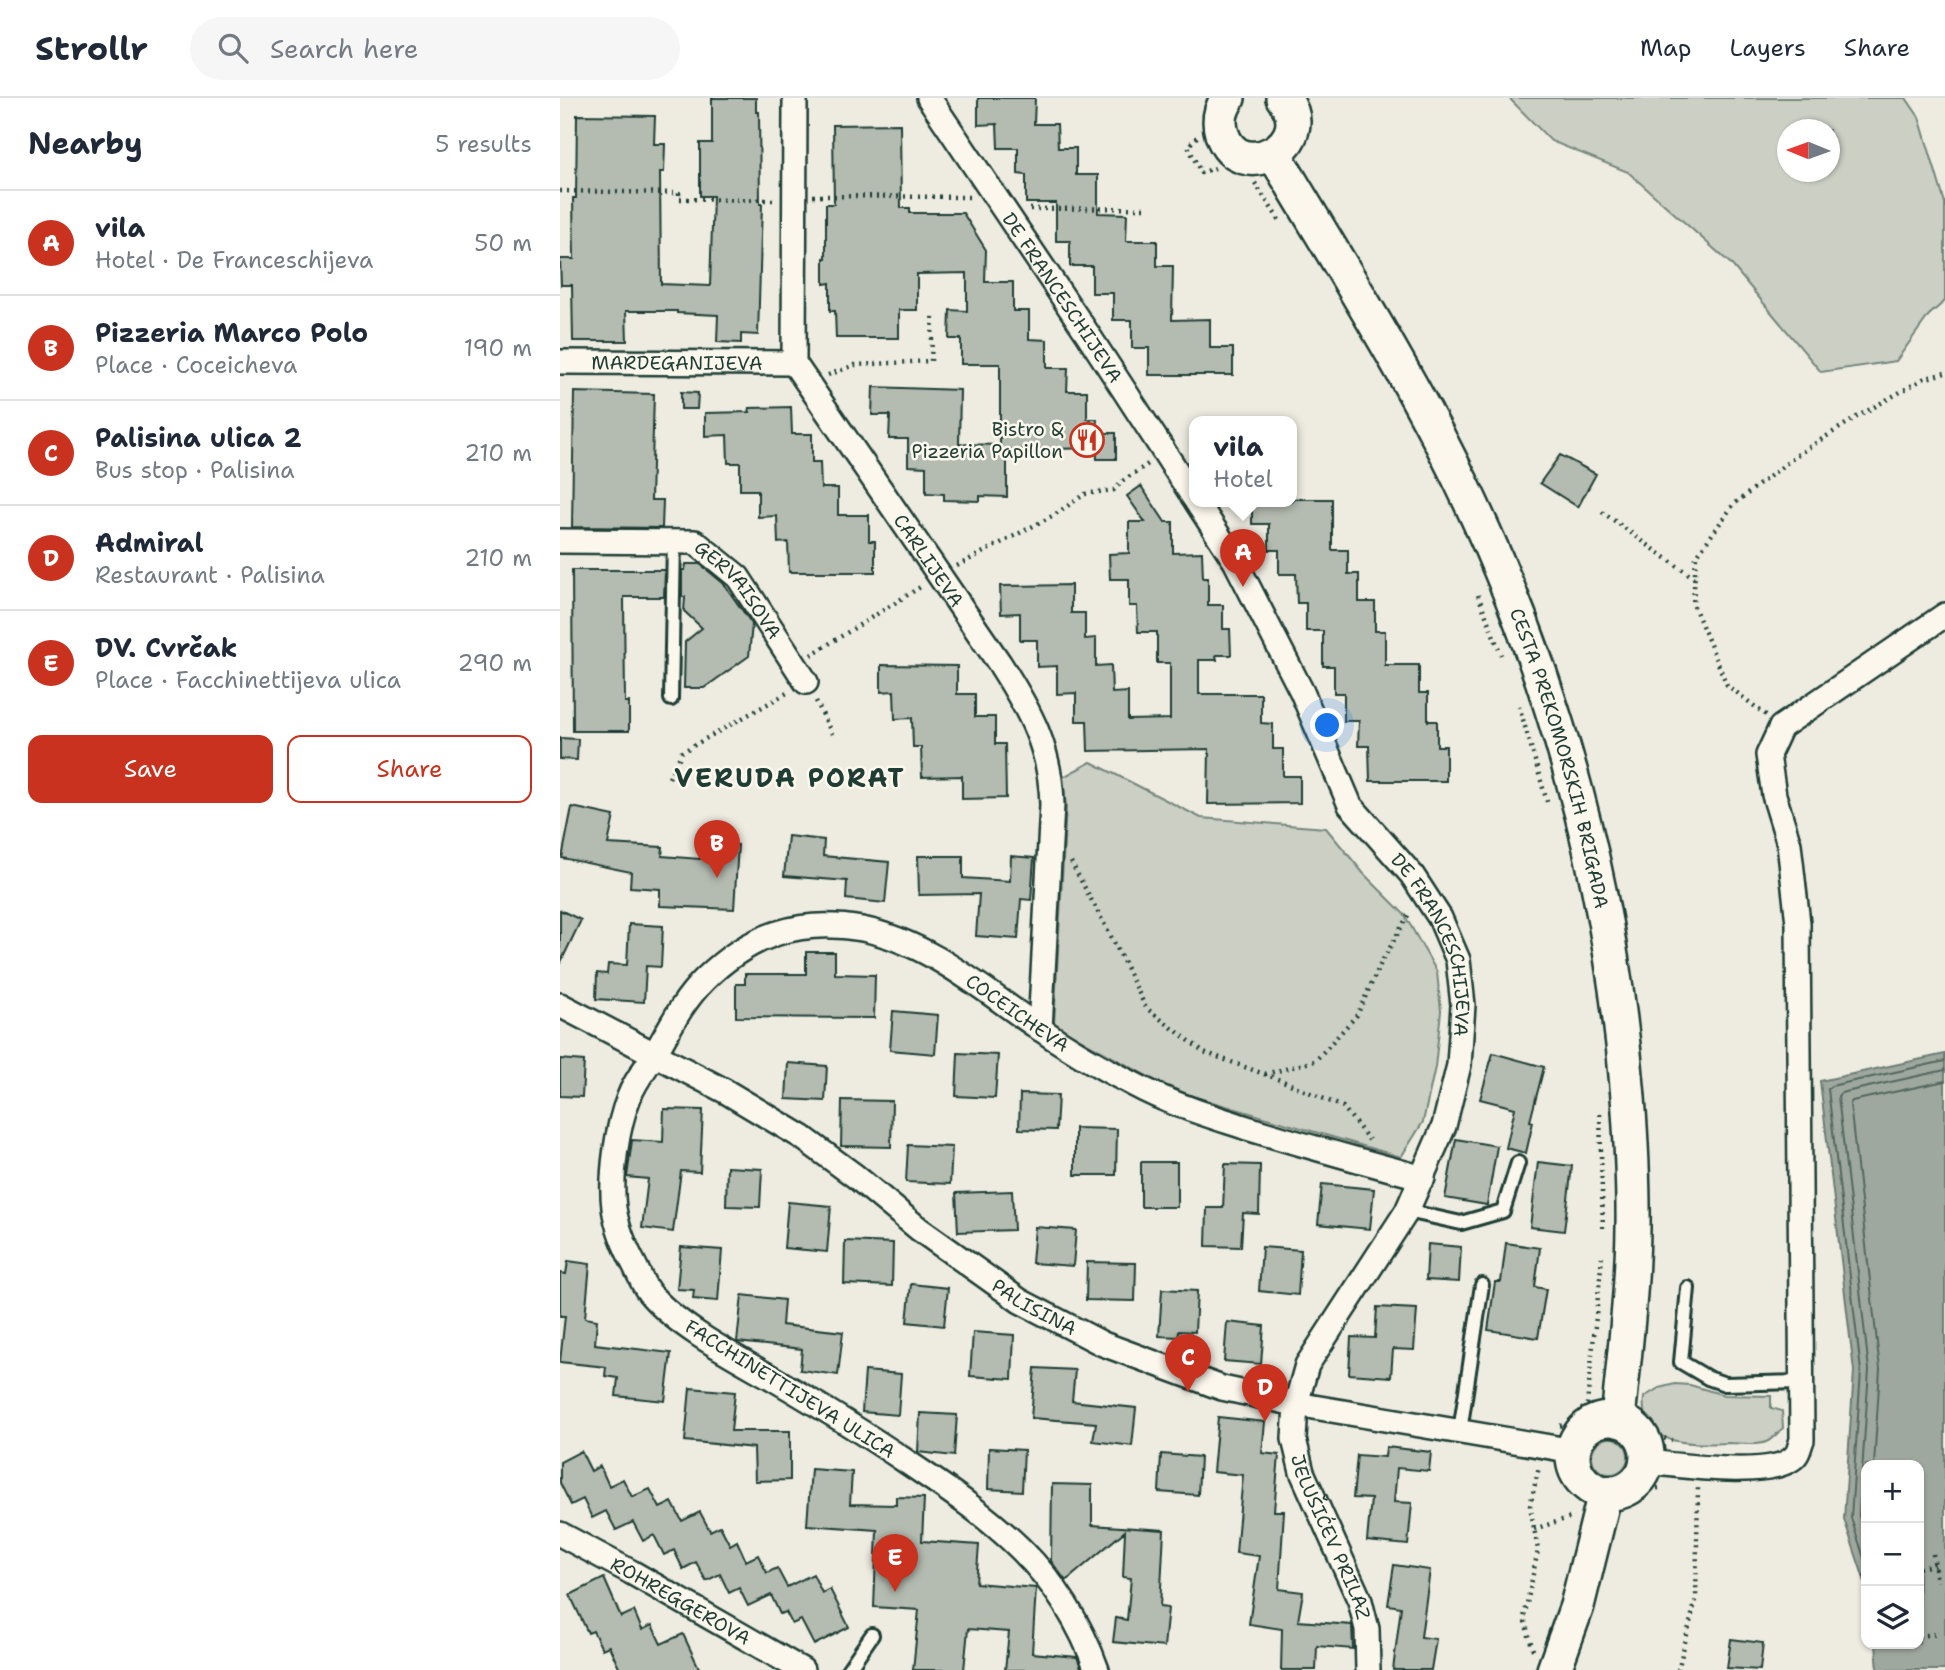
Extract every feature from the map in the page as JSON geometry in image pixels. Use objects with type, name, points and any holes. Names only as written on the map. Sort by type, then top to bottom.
[{"type":"main road","points":[[1228,98],[1221,112],[1220,126],[1224,140],[1233,151],[1246,157],[1260,158],[1274,154],[1285,144],[1291,132],[1293,118],[1290,100]]},
{"type":"main road","name":"CESTA PREKOMORSKIH BRIGADA","points":[[1274,154],[1416,394],[1461,482],[1514,606],[1572,772],[1593,857],[1613,967],[1625,1063],[1632,1160],[1633,1257],[1618,1420]]},
{"type":"main road","points":[[1553,1451],[1578,1438],[1592,1424],[1604,1419],[1618,1420],[1631,1425],[1641,1435],[1646,1447],[1675,1465]]},
{"type":"main road","points":[[1553,1451],[1575,1465],[1581,1479],[1603,1496],[1633,1486],[1642,1475],[1675,1465]]},
{"type":"main road","points":[[1544,1663],[1577,1606],[1603,1496]]},
{"type":"street","points":[[794,363],[795,98]]},
{"type":"street","name":"DE FRANCESCHIJEVA","points":[[929,98],[1189,490]]},
{"type":"street","name":"MARDEGANIJEVA","points":[[560,362],[794,363]]},
{"type":"street","name":"CARLIJEVA","points":[[794,363],[1015,687],[1037,727],[1052,780],[1040,1029]]},
{"type":"street","name":"DE FRANCESCHIJEVA","points":[[1200,507],[1236,561],[1302,692],[1350,805],[1412,875],[1440,918],[1458,960],[1463,1005],[1456,1077],[1444,1126],[1423,1178],[1408,1211],[1316,1347],[1307,1365],[1297,1404]]},
{"type":"street","name":"GERVAISOVA","points":[[560,541],[695,542],[738,577],[801,673]]},
{"type":"street","points":[[1675,1465],[1762,1468],[1783,1464],[1796,1455],[1802,1440],[1798,923],[1789,844],[1774,795],[1768,755],[1781,727],[1945,615]]},
{"type":"street","name":"COCEICHEVA","points":[[655,1054],[677,1011],[699,985],[724,961],[753,942],[771,933],[789,929],[859,929],[891,936],[952,968],[1040,1029],[1112,1073],[1185,1108],[1294,1143],[1423,1178]]},
{"type":"street","name":"PALISINA","points":[[560,1005],[725,1091],[802,1137],[919,1228],[1020,1301],[1103,1344],[1222,1388],[1553,1451]]},
{"type":"street","name":"FACCHINETTIJEVA ULICA","points":[[655,1054],[635,1082],[627,1101],[615,1158],[614,1208],[628,1252],[648,1293],[669,1313],[736,1357],[840,1418],[988,1518],[1029,1555],[1062,1597],[1087,1642],[1097,1670]]},
{"type":"street","name":"JELUŠIĆEV PRILAZ","points":[[1297,1404],[1294,1439],[1301,1472],[1360,1601],[1367,1629],[1368,1670]]},
{"type":"street","name":"ROHREGGEROVA","points":[[560,1534],[802,1670]]},
{"type":"lane","points":[[671,699],[674,542]]},
{"type":"lane","points":[[1408,1211],[1461,1223],[1503,1211],[1518,1163]]},
{"type":"lane","points":[[1460,1432],[1482,1285]]},
{"type":"lane","points":[[1688,1287],[1681,1362],[1708,1378],[1726,1384],[1801,1382]]},
{"type":"lane","points":[[848,1670],[872,1635]]},
{"type":"path","points":[[1203,131],[1188,146],[1201,173],[1221,165]]},
{"type":"path","points":[[1248,177],[1256,184],[1285,230]]},
{"type":"path","points":[[560,191],[679,193],[679,199],[795,198],[1147,208]]},
{"type":"path","points":[[808,384],[855,365],[931,361],[933,314]]},
{"type":"path","points":[[1781,727],[1727,685],[1693,604],[1696,557],[1734,505],[1797,455],[1923,379],[1945,373]]},
{"type":"path","points":[[669,778],[682,752],[801,673],[939,575],[1054,515],[1086,494],[1114,490],[1124,480],[1165,453]]},
{"type":"path","points":[[1602,512],[1695,578]]},
{"type":"path","points":[[1476,590],[1504,662]]},
{"type":"path","points":[[801,673],[835,738]]},
{"type":"path","points":[[1517,699],[1552,817]]},
{"type":"path","points":[[1051,826],[1114,942],[1146,1008],[1204,1052],[1343,1107],[1394,1170]]},
{"type":"path","points":[[1265,1074],[1315,1061],[1357,1015],[1381,963],[1422,890]]},
{"type":"path","points":[[1600,1112],[1604,1242]]},
{"type":"path","points":[[1603,1255],[1587,1404],[1567,1424],[1546,1429],[1553,1451],[1561,1468],[1603,1496],[1630,1498],[1640,1491],[1652,1488],[1672,1488],[1675,1465]]},
{"type":"path","points":[[1544,1663],[1524,1618],[1538,1550],[1530,1506],[1553,1451]]},
{"type":"path","points":[[1675,1465],[1696,1599],[1678,1670]]},
{"type":"path","points":[[1534,1529],[1577,1515]]},
{"type":"path","points":[[1933,1554],[1937,1582]]},
{"type":"path","points":[[1924,1567],[1935,1566]]},
{"type":"path","points":[[1924,1636],[1939,1634]]},
{"type":"shaded area","points":[[1509,98],[1906,98],[1919,117],[1945,203],[1945,301],[1929,315],[1896,361],[1821,372],[1731,264],[1628,172],[1551,141]]},
{"type":"shaded area","points":[[1091,762],[1201,818],[1326,828],[1364,874],[1404,914],[1437,972],[1441,1011],[1435,1067],[1423,1122],[1401,1157],[1185,1094],[1163,1085],[1054,1025],[1066,806],[1063,777]]},
{"type":"shaded area","points":[[1675,1384],[1690,1385],[1724,1395],[1771,1396],[1771,1408],[1782,1411],[1783,1428],[1768,1441],[1757,1444],[1671,1440],[1650,1426],[1644,1414],[1644,1397],[1659,1388]]},
{"type":"shaded area","points":[[1610,1438],[1623,1443],[1628,1456],[1623,1469],[1610,1474],[1597,1469],[1592,1456],[1597,1443]]},
{"type":"water","points":[[1945,1054],[1945,1670],[1878,1670],[1876,1649],[1924,1649],[1924,1460],[1861,1460],[1861,1570],[1844,1519],[1854,1371],[1820,1081]]},
{"type":"building","points":[[712,98],[756,98],[756,112],[759,112],[762,204],[758,335],[741,334],[741,343],[717,342],[718,315],[677,311],[626,311],[627,341],[573,341],[572,285],[561,285],[560,259],[574,259],[573,198],[576,198],[577,115],[655,116],[654,144],[665,144],[664,172],[660,172],[661,284],[710,286],[713,196],[700,196],[700,143],[712,143]]},
{"type":"building","points":[[978,98],[1035,98],[1034,124],[1057,124],[1058,148],[1076,148],[1076,175],[1098,175],[1098,213],[1127,214],[1126,241],[1157,241],[1157,266],[1173,266],[1172,320],[1210,319],[1210,348],[1233,348],[1233,375],[1149,375],[1149,348],[1132,348],[1132,320],[1113,320],[1113,293],[1092,293],[1092,266],[1070,266],[1070,241],[1056,241],[1056,203],[1026,203],[1026,175],[1018,174],[1018,148],[998,148],[997,124],[978,125]]},
{"type":"building","points":[[900,124],[901,208],[910,208],[910,213],[963,213],[986,250],[985,282],[1013,282],[1013,311],[1029,311],[1029,339],[1047,340],[1047,368],[1068,368],[1067,391],[1087,391],[1087,419],[1097,419],[1096,433],[1116,433],[1116,459],[1097,459],[1096,437],[1096,448],[1007,450],[1007,497],[980,496],[980,501],[944,500],[944,494],[926,493],[926,467],[908,466],[908,439],[889,439],[890,415],[872,415],[873,387],[960,390],[959,444],[1000,445],[1000,364],[961,364],[961,339],[949,339],[950,310],[967,311],[967,273],[917,274],[917,310],[899,310],[899,338],[836,338],[835,311],[830,311],[830,283],[824,284],[826,204],[834,204],[833,125]]},
{"type":"building","points":[[574,392],[654,394],[651,500],[663,500],[662,528],[572,527]]},
{"type":"building","points":[[681,392],[698,393],[697,409],[681,409]]},
{"type":"building","points":[[791,407],[792,434],[812,434],[812,462],[820,462],[821,488],[838,488],[838,515],[869,515],[869,541],[875,541],[875,572],[789,572],[788,542],[778,543],[777,516],[758,517],[758,490],[740,490],[740,463],[728,463],[727,435],[705,436],[705,413],[750,412],[749,408]]},
{"type":"building","points":[[1560,455],[1596,474],[1578,507],[1540,483]]},
{"type":"building","points":[[1141,486],[1165,522],[1173,522],[1173,553],[1202,552],[1203,578],[1208,578],[1208,605],[1223,605],[1223,629],[1230,629],[1231,655],[1216,655],[1217,660],[1199,660],[1199,694],[1261,694],[1261,723],[1273,724],[1273,749],[1283,749],[1283,776],[1300,776],[1300,803],[1208,804],[1209,749],[1088,751],[1087,721],[1076,721],[1076,693],[1057,694],[1057,666],[1037,667],[1037,640],[1020,640],[1020,613],[1001,614],[1000,586],[1071,585],[1071,613],[1085,613],[1085,639],[1096,638],[1096,666],[1111,665],[1112,693],[1128,692],[1128,720],[1170,719],[1170,663],[1157,663],[1157,632],[1138,632],[1137,606],[1129,606],[1129,579],[1110,579],[1109,554],[1129,553],[1129,522],[1145,522],[1127,496]]},
{"type":"building","points":[[1297,499],[1332,499],[1332,550],[1348,550],[1348,574],[1359,574],[1359,602],[1375,602],[1375,631],[1385,631],[1385,665],[1419,665],[1419,693],[1428,693],[1428,721],[1437,721],[1437,746],[1446,746],[1446,781],[1370,781],[1369,746],[1358,746],[1359,721],[1344,721],[1344,693],[1334,693],[1334,666],[1323,666],[1323,631],[1306,631],[1306,603],[1297,603],[1296,574],[1279,574],[1279,550],[1269,550],[1269,524],[1252,524],[1252,507],[1297,507]]},
{"type":"building","points":[[686,564],[700,564],[723,583],[752,624],[749,656],[704,688],[684,688],[685,642],[702,628],[684,611],[682,570],[685,570]]},
{"type":"building","points":[[572,570],[665,570],[664,597],[624,597],[625,702],[629,702],[629,731],[573,731]]},
{"type":"building","points":[[881,665],[957,666],[957,694],[975,694],[975,717],[995,717],[995,744],[1005,744],[1006,798],[962,799],[962,776],[922,777],[921,747],[913,747],[912,718],[895,719],[894,691],[881,692]]},
{"type":"building","points":[[560,738],[578,739],[577,760],[560,759]]},
{"type":"building","points":[[572,807],[614,816],[608,844],[663,847],[662,856],[700,859],[701,843],[738,845],[734,909],[660,906],[660,889],[630,887],[631,872],[562,858]]},
{"type":"building","points":[[788,836],[824,840],[823,856],[889,862],[885,903],[846,899],[847,881],[784,876]]},
{"type":"building","points":[[918,856],[963,856],[963,878],[1010,881],[1011,856],[1034,858],[1031,900],[1021,899],[1018,939],[976,936],[979,894],[919,895]]},
{"type":"building","points":[[560,910],[581,920],[560,964]]},
{"type":"building","points":[[629,924],[663,926],[661,967],[646,966],[644,1002],[596,999],[597,973],[607,974],[608,964],[627,965]]},
{"type":"building","points":[[806,952],[835,952],[835,974],[875,975],[874,1018],[736,1017],[736,984],[745,984],[745,974],[806,974]]},
{"type":"building","points":[[893,1011],[938,1015],[935,1054],[890,1050]]},
{"type":"building","points":[[958,1053],[998,1055],[995,1098],[956,1096]]},
{"type":"building","points":[[1493,1053],[1544,1067],[1530,1121],[1533,1122],[1526,1153],[1506,1148],[1515,1108],[1480,1099]]},
{"type":"building","points":[[560,1059],[584,1061],[582,1097],[560,1096]]},
{"type":"building","points":[[788,1063],[827,1066],[825,1101],[786,1099]]},
{"type":"building","points":[[1020,1094],[1058,1095],[1056,1130],[1019,1129]]},
{"type":"building","points":[[842,1100],[892,1101],[891,1147],[841,1146]]},
{"type":"building","points":[[664,1109],[703,1110],[700,1172],[681,1171],[673,1232],[642,1228],[648,1179],[627,1177],[632,1140],[663,1142]]},
{"type":"building","points":[[1075,1128],[1117,1129],[1116,1175],[1075,1175]]},
{"type":"building","points":[[1456,1139],[1497,1146],[1487,1205],[1445,1198]]},
{"type":"building","points":[[908,1145],[952,1147],[950,1184],[906,1182]]},
{"type":"building","points":[[1141,1162],[1177,1162],[1177,1207],[1141,1207]]},
{"type":"building","points":[[1538,1162],[1572,1166],[1564,1231],[1530,1227]]},
{"type":"building","points":[[1225,1164],[1260,1165],[1259,1214],[1243,1213],[1241,1247],[1206,1246],[1207,1208],[1223,1208]]},
{"type":"building","points":[[727,1167],[762,1169],[760,1207],[726,1206]]},
{"type":"building","points":[[1322,1184],[1374,1189],[1370,1229],[1318,1224]]},
{"type":"building","points":[[1012,1191],[1014,1230],[958,1232],[956,1193]]},
{"type":"building","points":[[788,1202],[831,1206],[827,1252],[784,1248]]},
{"type":"building","points":[[1035,1227],[1076,1230],[1073,1266],[1032,1263]]},
{"type":"building","points":[[845,1241],[893,1243],[892,1286],[844,1284]]},
{"type":"building","points":[[1506,1243],[1540,1248],[1535,1287],[1546,1289],[1538,1338],[1488,1330],[1495,1282],[1501,1282]]},
{"type":"building","points":[[1428,1244],[1461,1247],[1459,1282],[1426,1280]]},
{"type":"building","points":[[681,1247],[722,1250],[718,1301],[693,1299],[694,1290],[677,1289]]},
{"type":"building","points":[[1262,1247],[1301,1250],[1298,1295],[1259,1291]]},
{"type":"building","points":[[568,1261],[590,1264],[585,1318],[597,1320],[595,1344],[671,1353],[665,1401],[616,1396],[618,1378],[605,1376],[606,1367],[560,1362],[565,1316],[560,1316],[560,1273],[566,1274]]},
{"type":"building","points":[[1087,1262],[1136,1263],[1135,1301],[1086,1300]]},
{"type":"building","points":[[911,1284],[948,1288],[944,1326],[907,1322]]},
{"type":"building","points":[[1162,1289],[1197,1291],[1195,1332],[1179,1331],[1178,1337],[1159,1336]]},
{"type":"building","points":[[742,1295],[784,1300],[782,1325],[843,1332],[838,1375],[800,1370],[802,1349],[737,1342]]},
{"type":"building","points":[[1377,1307],[1417,1309],[1414,1350],[1393,1349],[1391,1377],[1349,1374],[1351,1337],[1375,1338]]},
{"type":"building","points":[[1227,1322],[1264,1326],[1261,1364],[1224,1361]]},
{"type":"building","points":[[973,1332],[1014,1335],[1012,1379],[970,1376]]},
{"type":"building","points":[[1035,1368],[1075,1370],[1072,1401],[1136,1408],[1132,1446],[1093,1441],[1096,1423],[1031,1418]]},
{"type":"building","points":[[865,1371],[901,1374],[898,1415],[862,1412]]},
{"type":"building","points":[[690,1388],[735,1392],[731,1431],[790,1431],[790,1480],[755,1481],[754,1448],[685,1441]]},
{"type":"building","points":[[920,1413],[957,1415],[954,1456],[918,1452]]},
{"type":"building","points":[[1218,1417],[1265,1422],[1262,1453],[1279,1455],[1274,1511],[1284,1511],[1279,1589],[1303,1592],[1298,1621],[1352,1625],[1353,1649],[1317,1646],[1316,1670],[1281,1670],[1282,1629],[1249,1624],[1259,1556],[1236,1553],[1243,1475],[1213,1472]]},
{"type":"building","points":[[1386,1447],[1431,1452],[1429,1471],[1397,1468],[1394,1502],[1412,1503],[1408,1545],[1367,1541],[1371,1499],[1353,1498],[1357,1455],[1385,1457]]},
{"type":"building","points":[[989,1448],[1024,1450],[1022,1491],[988,1489]]},
{"type":"building","points":[[581,1451],[591,1471],[600,1466],[609,1486],[623,1479],[632,1497],[650,1489],[660,1508],[672,1502],[682,1521],[700,1512],[710,1531],[720,1526],[730,1545],[737,1541],[746,1561],[758,1555],[767,1573],[777,1568],[787,1587],[813,1574],[822,1593],[830,1589],[849,1627],[814,1645],[801,1620],[792,1624],[786,1612],[780,1614],[771,1595],[748,1606],[739,1588],[729,1593],[720,1574],[706,1581],[696,1562],[683,1569],[674,1550],[664,1555],[654,1535],[643,1541],[633,1522],[616,1530],[606,1511],[592,1518],[583,1499],[571,1505],[560,1483],[560,1462]]},
{"type":"building","points":[[1161,1454],[1200,1457],[1198,1495],[1159,1492]]},
{"type":"building","points":[[811,1469],[852,1472],[850,1504],[896,1505],[896,1497],[924,1498],[922,1541],[979,1545],[976,1583],[1036,1588],[1032,1653],[1077,1657],[1082,1670],[1005,1670],[1009,1632],[968,1629],[964,1670],[913,1670],[919,1610],[874,1607],[877,1530],[807,1525]]},
{"type":"building","points":[[1052,1484],[1092,1485],[1092,1525],[1164,1530],[1160,1607],[1168,1608],[1164,1647],[1113,1642],[1116,1618],[1127,1620],[1131,1578],[1123,1577],[1125,1531],[1066,1581],[1051,1561]]},
{"type":"building","points":[[1394,1565],[1430,1570],[1421,1637],[1436,1639],[1431,1670],[1393,1670],[1401,1607],[1388,1605]]},
{"type":"building","points":[[604,1578],[621,1617],[634,1611],[642,1630],[652,1625],[661,1644],[683,1634],[700,1670],[620,1670],[609,1646],[602,1649],[593,1631],[588,1633],[570,1595]]},
{"type":"building","points":[[1731,1639],[1763,1643],[1760,1670],[1727,1668]]},
{"type":"place","name":"Bistro & Pizzeria Papillon","points":[[1087,440]]},
{"type":"place","name":"vila","points":[[1243,587]]},
{"type":"place","name":"Pizzeria Marco Polo","points":[[717,878]]},
{"type":"place","name":"Palisina ulica 2","points":[[1188,1392]]},
{"type":"place","name":"Admiral","points":[[1265,1422]]},
{"type":"place","name":"DV. Cvrčak","points":[[895,1592]]},
{"type":"district","name":"VERUDA PORAT","points":[[790,777]]}]
